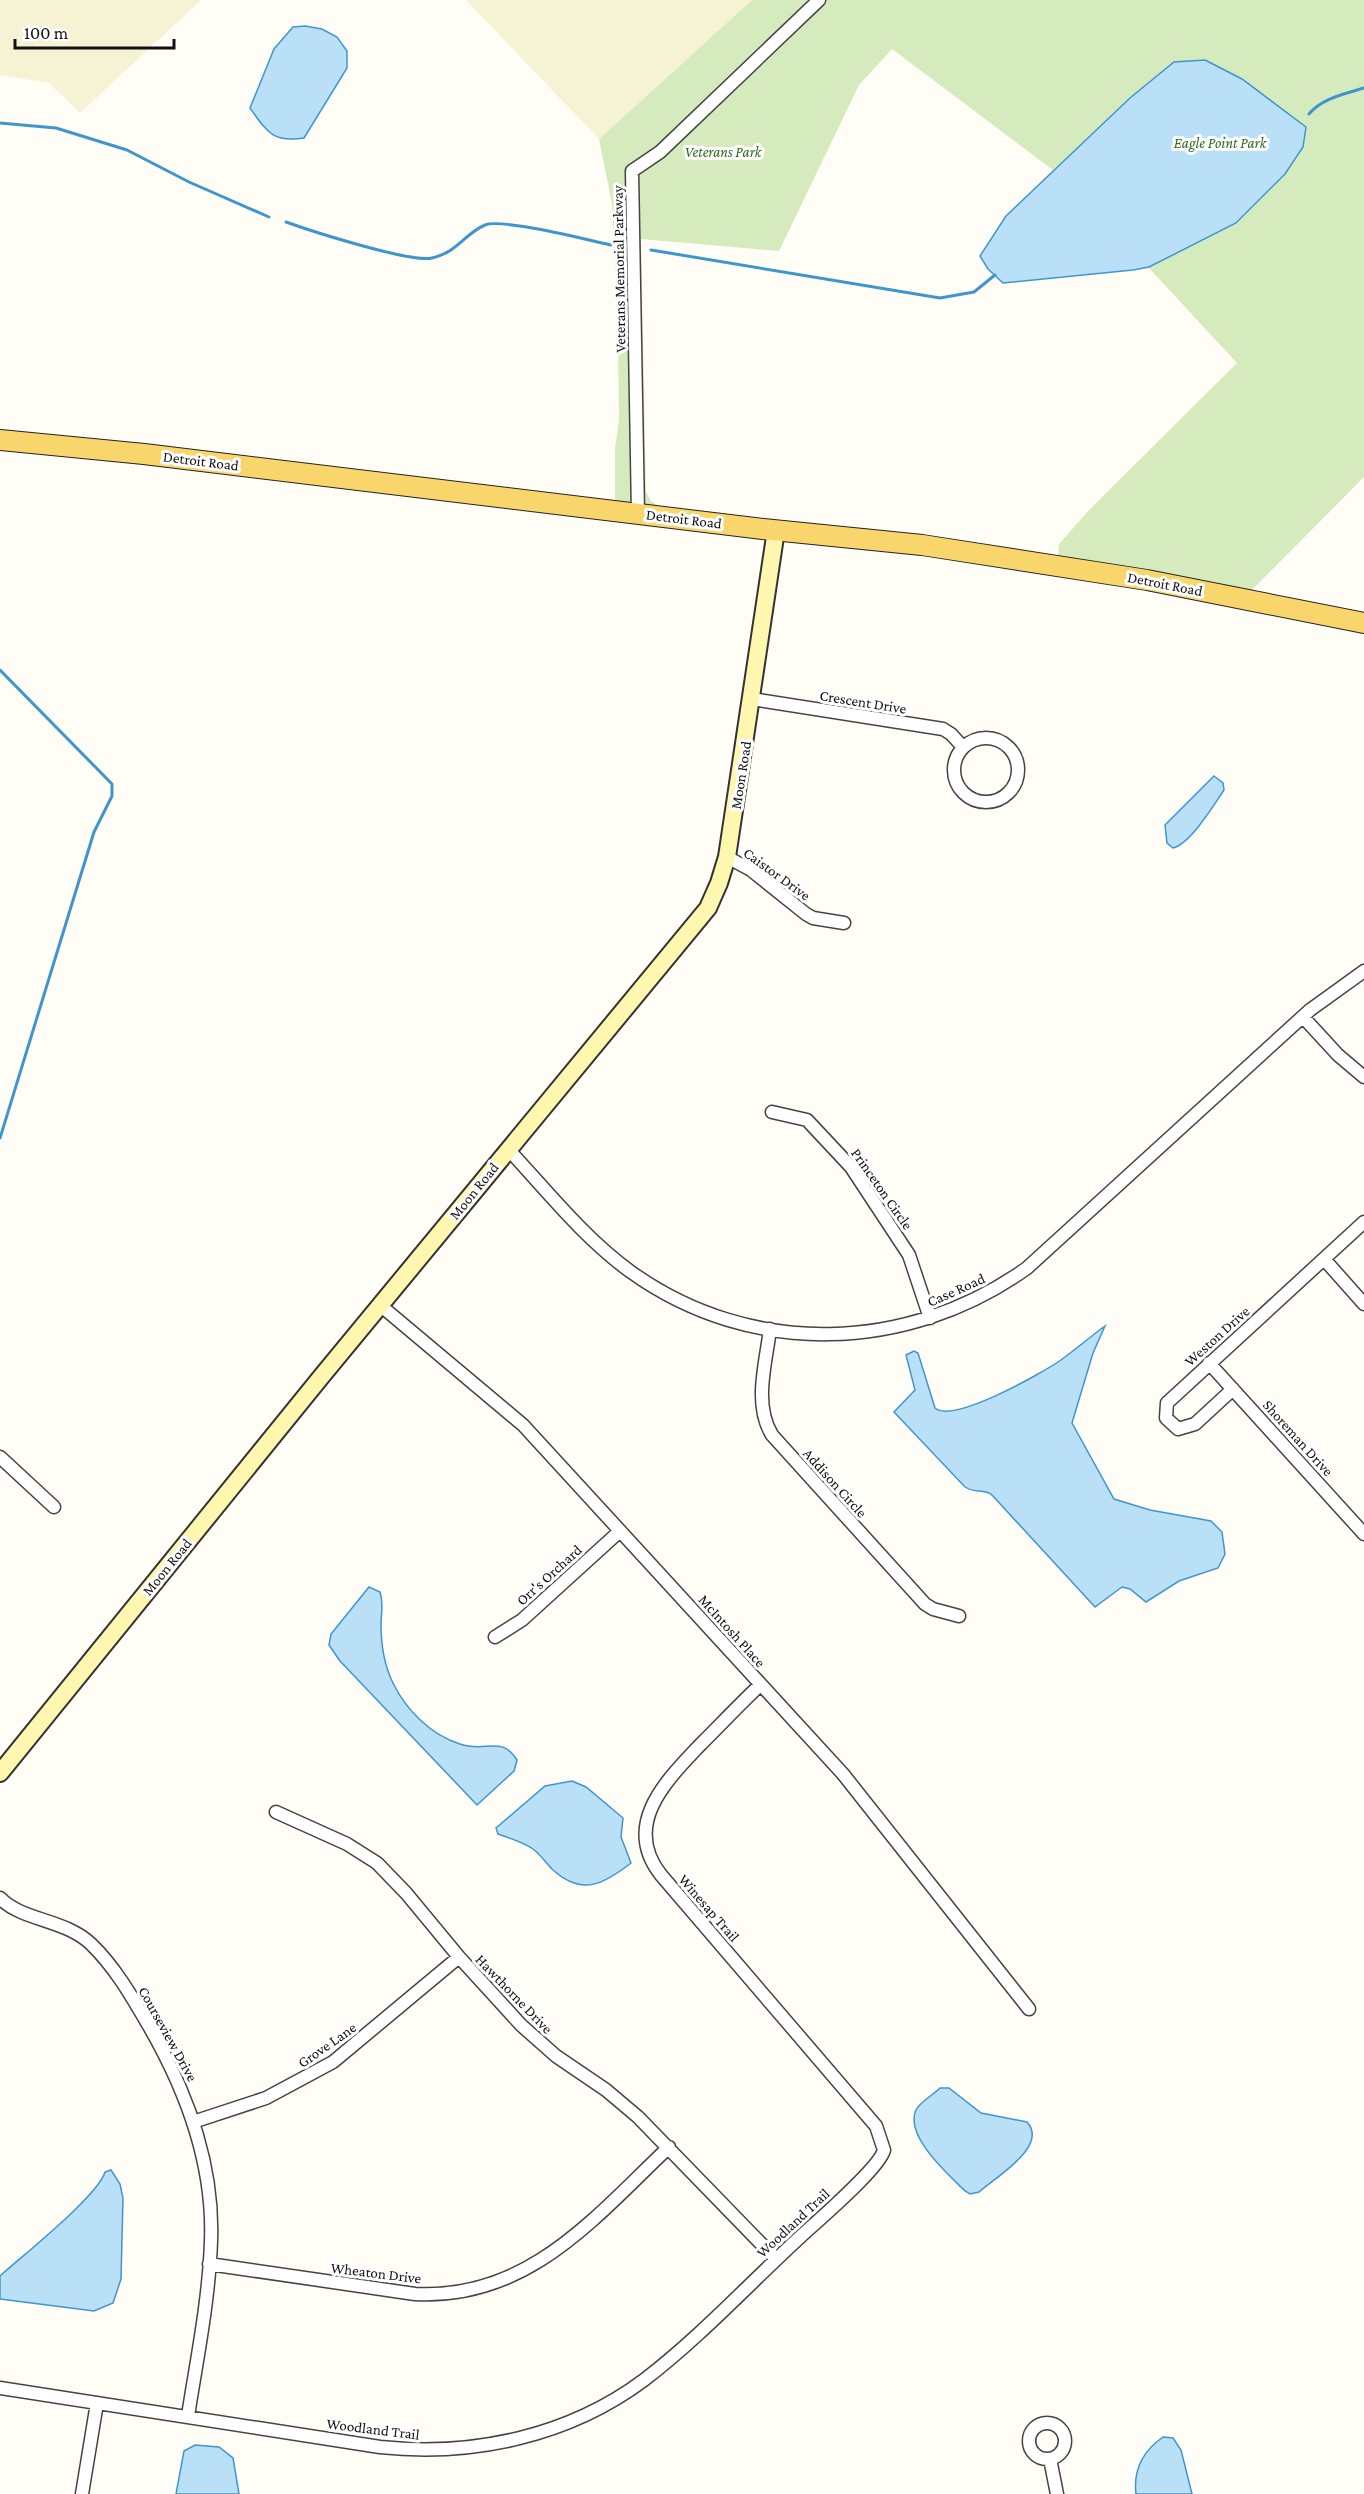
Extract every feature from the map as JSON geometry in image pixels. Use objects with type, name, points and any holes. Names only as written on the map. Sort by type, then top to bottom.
[{"type":"main road","name":"Detroit Road","points":[[0,440],[144,454],[1027,559],[1364,623]]},
{"type":"street","name":"Veterans Memorial Parkway","points":[[638,514],[632,171],[660,152],[819,0]]},
{"type":"street","name":"Moon Road","points":[[0,1773],[380,1305],[708,908],[727,857],[776,530]]},
{"type":"street","name":"Crescent Drive","points":[[752,699],[943,729],[963,747]]},
{"type":"street","points":[[992,738],[1010,747],[1019,766],[1018,777],[1007,795],[987,802],[967,796],[959,788],[954,767],[963,747],[971,741],[992,738]]},
{"type":"street","name":"Caistor Drive","points":[[727,857],[751,870],[813,918],[844,923]]},
{"type":"street","name":"Case Road","points":[[508,1149],[592,1238],[642,1280],[701,1311],[724,1319],[770,1329],[821,1334],[863,1334],[930,1318],[995,1289],[1043,1254],[1303,1017],[1364,971]]},
{"type":"street","points":[[1303,1017],[1338,1055],[1364,1077]]},
{"type":"street","name":"Princeton Circle","points":[[771,1112],[807,1120],[851,1167],[909,1255],[930,1318]]},
{"type":"street","name":"Weston Drive","points":[[1233,1389],[1191,1427],[1178,1429],[1169,1423],[1164,1412],[1167,1403],[1209,1363],[1364,1222]]},
{"type":"street","points":[[1323,1259],[1364,1304]]},
{"type":"street","name":"McIntosh Place","points":[[380,1305],[516,1418],[852,1785],[1029,2009]]},
{"type":"street","name":"Addison Circle","points":[[770,1329],[762,1398],[764,1414],[772,1435],[925,1604],[933,1609],[959,1616]]},
{"type":"street","name":"Shoreman Drive","points":[[1209,1363],[1364,1534]]},
{"type":"street","points":[[0,1457],[54,1507]]},
{"type":"street","name":"Orr's Orchard","points":[[495,1637],[519,1622],[620,1531]]},
{"type":"street","name":"Winesap Trail","points":[[760,1684],[664,1784],[648,1814],[648,1850],[653,1864],[661,1875],[876,2126],[884,2144]]},
{"type":"street","name":"Hawthorne Drive","points":[[276,1812],[347,1844],[378,1863],[502,2007],[535,2039],[624,2104],[669,2147],[776,2259]]},
{"type":"street","name":"Courseview Drive","points":[[3,1905],[69,1929],[85,1938],[104,1958],[159,2042],[177,2078],[193,2122],[207,2185],[211,2220],[210,2264],[188,2416]]},
{"type":"street","name":"Grove Lane","points":[[193,2122],[266,2097],[333,2062],[459,1957]]},
{"type":"street","name":"Woodland Trail","points":[[0,2388],[408,2450],[469,2448],[518,2438],[582,2416],[637,2385],[668,2360],[868,2172],[883,2154],[884,2144]]},
{"type":"street","name":"Wheaton Drive","points":[[210,2264],[415,2295],[439,2295],[475,2289],[524,2271],[547,2258],[581,2230],[669,2147]]},
{"type":"street","points":[[82,2494],[97,2403]]},
{"type":"street","points":[[1050,2459],[1057,2494]]},
{"type":"shaded area","points":[[0,0],[201,0],[80,113],[49,83],[0,75]]},
{"type":"shaded area","points":[[466,0],[752,0],[599,139]]},
{"type":"green space","name":"Eagle Point Park","points":[[752,0],[1364,0],[1364,477],[1247,595],[1058,556],[1059,544],[1090,509],[1237,363],[1148,267],[1003,283],[988,269],[980,256],[1006,216],[1053,170],[892,49],[859,85],[779,251],[641,239],[646,492],[651,501],[663,509],[615,505],[615,448],[619,420],[612,204],[599,139]]},
{"type":"water","points":[[305,26],[322,29],[337,37],[347,51],[347,68],[304,138],[285,139],[266,129],[250,108],[274,49],[293,27]]},
{"type":"water","points":[[1205,60],[1242,79],[1306,127],[1303,147],[1285,174],[1236,223],[1149,267],[1133,270],[1003,283],[988,269],[980,256],[1006,216],[1130,98],[1174,62]]},
{"type":"water","points":[[1214,776],[1223,783],[1224,790],[1194,832],[1180,845],[1173,848],[1167,843],[1165,825]]},
{"type":"water","points":[[1105,1326],[1093,1353],[1072,1423],[1114,1499],[1150,1510],[1211,1521],[1222,1532],[1225,1554],[1218,1568],[1179,1581],[1146,1602],[1130,1589],[1122,1587],[1095,1607],[992,1495],[965,1487],[894,1412],[915,1390],[906,1355],[914,1351],[918,1353],[935,1408],[945,1411],[978,1403],[1018,1385],[1061,1360]]},
{"type":"water","points":[[369,1587],[380,1592],[381,1596],[382,1640],[387,1669],[398,1693],[412,1712],[429,1728],[449,1740],[477,1747],[499,1746],[505,1748],[517,1760],[514,1771],[477,1805],[340,1661],[329,1645],[331,1634]]},
{"type":"water","points":[[572,1781],[586,1787],[623,1818],[621,1837],[631,1863],[602,1882],[583,1885],[563,1878],[533,1849],[498,1834],[496,1828],[545,1786]]},
{"type":"water","points":[[940,2088],[949,2088],[981,2113],[1027,2122],[1032,2131],[1031,2141],[1026,2151],[1007,2170],[979,2192],[970,2194],[965,2191],[930,2154],[916,2131],[914,2120],[916,2110]]},
{"type":"water","points":[[111,2170],[120,2184],[123,2198],[121,2279],[113,2303],[94,2311],[0,2299],[0,2276],[75,2210],[89,2196],[105,2172]]},
{"type":"water","points":[[1163,2437],[1173,2438],[1181,2450],[1192,2494],[1136,2494],[1136,2477],[1141,2461],[1150,2448]]},
{"type":"water","points":[[195,2445],[219,2447],[233,2458],[239,2494],[176,2494],[184,2451]]},
{"type":"waterway","points":[[1309,114],[1327,100],[1364,88]]},
{"type":"waterway","points":[[0,123],[56,128],[127,150],[189,182],[269,217]]},
{"type":"waterway","points":[[286,222],[360,245],[421,258],[432,258],[448,252],[478,229],[494,224],[526,227],[611,245]]},
{"type":"waterway","points":[[651,250],[940,298],[974,292],[995,275]]},
{"type":"waterway","points":[[0,670],[112,784],[112,796],[94,832],[0,1138]]},
{"type":"park label","name":"Veterans Park","points":[[723,152]]}]
